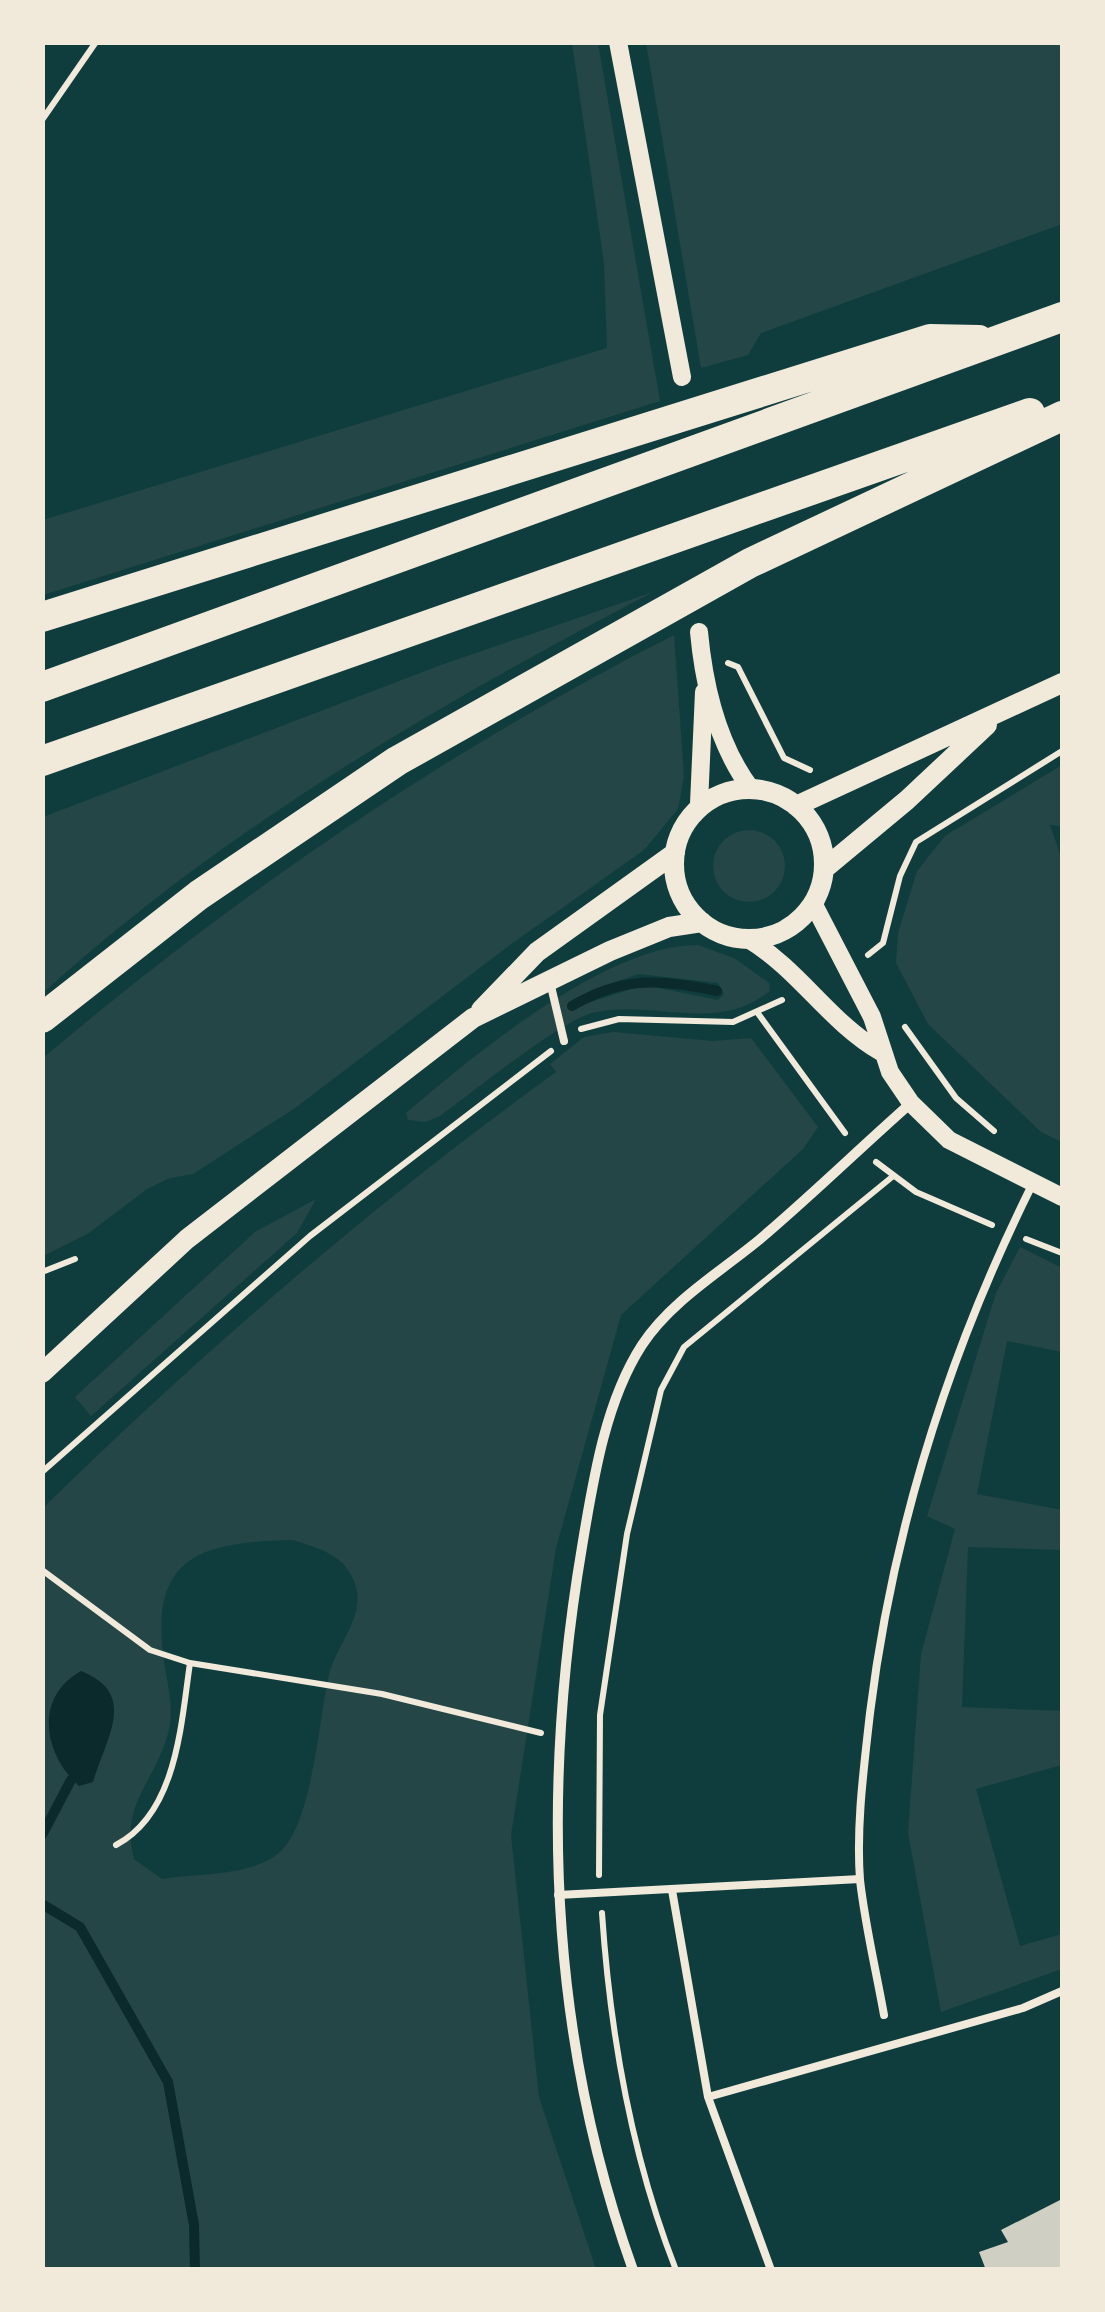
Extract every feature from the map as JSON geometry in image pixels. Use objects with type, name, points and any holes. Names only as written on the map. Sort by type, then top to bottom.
[{"type":"highway","points":[[42,688],[1062,317]]},
{"type":"highway","points":[[42,617],[930,339],[997,341]]},
{"type":"highway","points":[[42,760],[1062,402]]},
{"type":"highway","points":[[42,1018],[199,895],[398,761],[750,563],[1062,416]]},
{"type":"main road","points":[[796,806],[996,717],[1062,683]]},
{"type":"main road","points":[[824,869],[996,717]]},
{"type":"main road","points":[[750,789],[780,796],[796,806],[820,840],[824,869],[813,903],[790,927],[748,938],[702,922],[680,893],[675,853],[682,829],[699,804],[750,789]]},
{"type":"main road","points":[[42,1373],[188,1240],[472,1018],[537,952],[675,853]]},
{"type":"main road","points":[[472,1018],[669,927],[702,922]]},
{"type":"street","points":[[618,42],[682,377]]},
{"type":"street","points":[[699,632],[704,681],[699,804]]},
{"type":"street","points":[[704,681],[737,770],[750,789]]},
{"type":"street","points":[[813,903],[848,964],[872,1017],[881,1052],[911,1103],[948,1140],[1062,1198]]},
{"type":"street","points":[[748,938],[780,959],[850,1034],[881,1052]]},
{"type":"street","points":[[633,2270],[580,2080],[558,1896],[557,1736],[566,1644],[607,1430],[641,1346],[665,1315],[799,1206],[911,1103]]},
{"type":"lane","points":[[550,982],[564,1041]]},
{"type":"lane","points":[[884,2015],[860,1878],[863,1770],[882,1612],[913,1481],[968,1332],[1032,1185]]},
{"type":"lane","points":[[558,1896],[860,1878]]},
{"type":"lane","points":[[672,1890],[708,2096],[771,2270]]},
{"type":"lane","points":[[708,2096],[1024,2008],[1062,1991]]},
{"type":"path","points":[[42,120],[96,42]]},
{"type":"path","points":[[702,661],[722,660],[738,667],[784,758],[798,768],[826,769]]},
{"type":"path","points":[[848,964],[884,943],[900,876],[916,842],[1062,751]]},
{"type":"path","points":[[891,811],[916,842]]},
{"type":"path","points":[[867,956],[876,971]]},
{"type":"path","points":[[43,1471],[310,1236],[564,1041],[602,1021],[732,1022],[808,987]]},
{"type":"path","points":[[899,1014],[956,1098],[999,1134]]},
{"type":"path","points":[[676,2270],[650,2188],[614,2032],[600,1895],[596,1832],[600,1715],[627,1534],[661,1390],[684,1347],[892,1177]]},
{"type":"path","points":[[42,1272],[75,1259]]},
{"type":"path","points":[[42,1570],[150,1650],[190,1663],[382,1694],[557,1736]]},
{"type":"path","points":[[116,1844],[140,1832],[156,1805],[178,1747],[190,1663]]},
{"type":"shaded area","points":[[572,43],[598,43],[660,401],[43,595],[43,520],[607,348],[604,263]]},
{"type":"shaded area","points":[[646,43],[1062,43],[1062,224],[761,333],[748,355],[701,368]]},
{"type":"shaded area","points":[[653,592],[492,679],[335,773],[184,877],[43,993],[43,817],[441,665]]},
{"type":"shaded area","points":[[674,635],[684,776],[678,809],[644,850],[510,945],[295,1108],[193,1174],[170,1178],[147,1189],[89,1233],[43,1256],[43,1058],[192,939],[346,828],[507,727]]},
{"type":"shaded area","points":[[1062,765],[1062,826],[1050,825],[1062,860],[1062,1142],[1041,1132],[928,1024],[896,963],[898,933],[917,871],[945,836]]},
{"type":"shaded area","points":[[749,830],[763,832],[775,840],[783,852],[783,880],[775,892],[763,900],[749,902],[735,900],[723,892],[715,880],[713,866],[715,852],[723,840],[735,832]]},
{"type":"shaded area","points":[[698,945],[734,958],[769,983],[770,991],[728,1011],[638,1009],[592,1013],[538,1043],[440,1116],[425,1122],[408,1120],[406,1113],[434,1089],[543,1007],[584,982],[662,950]],"holes":[[[639,974],[718,983],[724,994],[718,1000],[644,985],[568,1009],[591,990]]]},
{"type":"shaded area","points":[[613,1032],[713,1041],[751,1038],[818,1127],[803,1149],[621,1315],[556,1548],[511,1835],[539,2097],[596,2269],[43,2270],[43,1508],[165,1392],[291,1281],[556,1072],[550,1064],[584,1037]],"holes":[[[293,1540],[329,1553],[344,1564],[357,1594],[354,1618],[329,1675],[301,1816],[292,1836],[270,1859],[240,1870],[162,1879],[134,1859],[131,1824],[171,1720],[162,1632],[164,1603],[172,1581],[185,1564],[204,1553],[228,1546]]]},
{"type":"shaded area","points":[[316,1199],[297,1233],[91,1416],[75,1397],[255,1232]]},
{"type":"shaded area","points":[[1020,1247],[1062,1268],[1062,1352],[1007,1341],[977,1494],[1062,1510],[1062,1550],[968,1547],[962,1707],[1062,1711],[1062,1765],[976,1789],[1020,1946],[1062,1934],[1062,1969],[941,2012],[908,1833],[921,1654],[955,1529],[927,1516],[996,1293]]},
{"type":"shaded area","points":[[81,1671],[109,1691],[114,1718],[93,1782],[79,1786],[58,1758],[49,1726],[56,1695]]},
{"type":"building","points":[[1062,2199],[1062,2270],[986,2270],[979,2252],[1008,2242],[1001,2230]]},
{"type":"waterway","points":[[572,1006],[608,989],[643,983],[717,991]]},
{"type":"waterway","points":[[42,1835],[71,1780]]},
{"type":"waterway","points":[[42,1904],[80,1927],[168,2082],[194,2225],[195,2270]]}]
